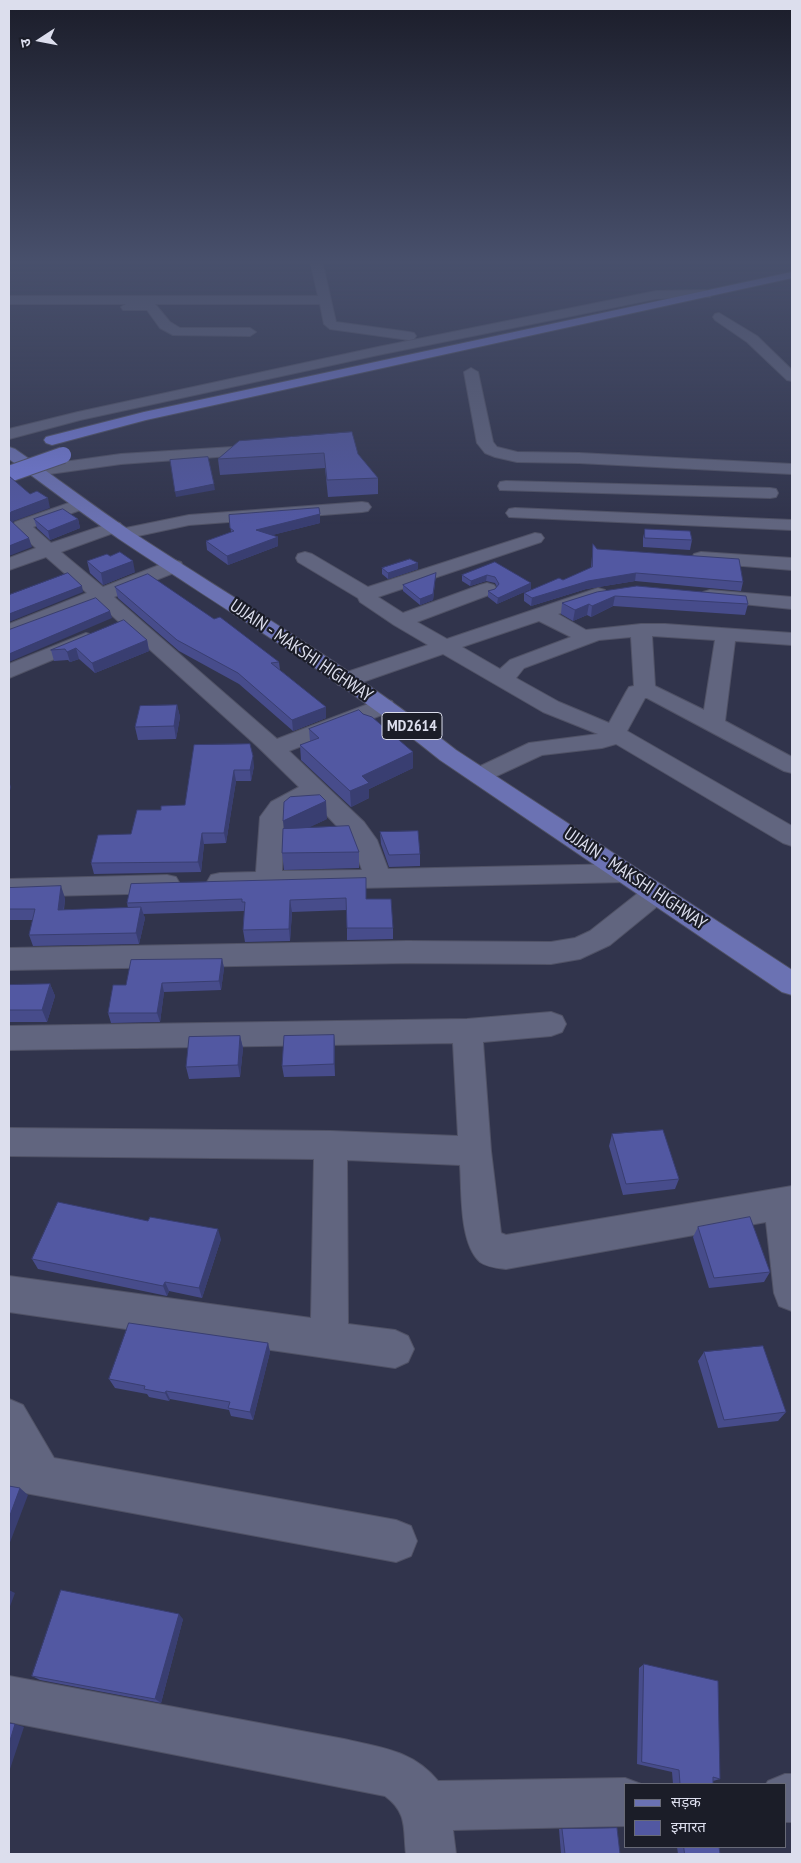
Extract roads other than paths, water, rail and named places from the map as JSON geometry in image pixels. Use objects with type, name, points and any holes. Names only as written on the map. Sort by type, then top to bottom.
[{"type":"highway","points":[[19,451],[52,440],[144,416],[439,352]]},
{"type":"highway","points":[[9,474],[69,459]]},
{"type":"main road","name":"UJJAIN - MAKSHI HIGHWAY","points":[[19,451],[35,471],[80,504],[136,535],[174,566],[384,706],[448,755],[792,984]]},
{"type":"street","points":[[9,434],[78,416],[374,352]]},
{"type":"street","points":[[766,352],[792,376]]},
{"type":"street","points":[[470,364],[485,443],[491,450],[501,454],[517,457],[589,458],[792,469]]},
{"type":"street","points":[[35,471],[69,459],[282,448]]},
{"type":"street","points":[[506,486],[770,487],[786,549]]},
{"type":"street","points":[[15,528],[80,504]]},
{"type":"street","points":[[9,564],[48,549],[136,535],[189,520],[362,508]]},
{"type":"street","points":[[514,513],[786,549]]},
{"type":"street","points":[[15,528],[48,549],[100,595],[115,627],[273,749],[355,828],[364,840],[378,878]]},
{"type":"street","points":[[367,595],[535,538]]},
{"type":"street","points":[[786,549],[694,557],[701,595],[792,602]]},
{"type":"street","points":[[305,558],[367,595],[369,600],[401,621],[551,707],[614,733],[792,837]]},
{"type":"street","points":[[9,631],[174,566]]},
{"type":"street","points":[[401,621],[487,589]]},
{"type":"street","points":[[346,680],[540,613],[618,590]]},
{"type":"street","points":[[540,613],[576,634],[591,637]]},
{"type":"street","points":[[9,672],[115,627]]},
{"type":"street","points":[[641,630],[645,690]]},
{"type":"street","points":[[503,679],[517,664],[591,637],[641,630],[792,639]]},
{"type":"street","points":[[713,724],[726,635]]},
{"type":"street","points":[[480,775],[537,748],[602,741],[612,738],[637,692],[645,690],[652,691],[792,766]]},
{"type":"street","points":[[273,749],[384,706]]},
{"type":"street","points":[[268,880],[272,817],[280,808],[314,789]]},
{"type":"street","points":[[9,888],[268,880],[625,873]]},
{"type":"street","points":[[9,959],[407,952],[551,953],[580,948],[600,938],[656,893]]},
{"type":"street","points":[[9,1038],[467,1031],[551,1024]]},
{"type":"street","points":[[467,1031],[475,1151],[484,1240],[494,1251],[506,1252],[787,1203],[792,1293]]},
{"type":"street","points":[[9,1142],[332,1145],[475,1151]]},
{"type":"street","points":[[329,1339],[332,1145]]},
{"type":"street","points":[[9,1294],[395,1349]]},
{"type":"street","points":[[9,1419],[25,1474],[396,1541]]},
{"type":"street","points":[[9,1699],[344,1763],[396,1776],[410,1785],[426,1806],[431,1854]]},
{"type":"street","points":[[426,1806],[624,1802]]}]
